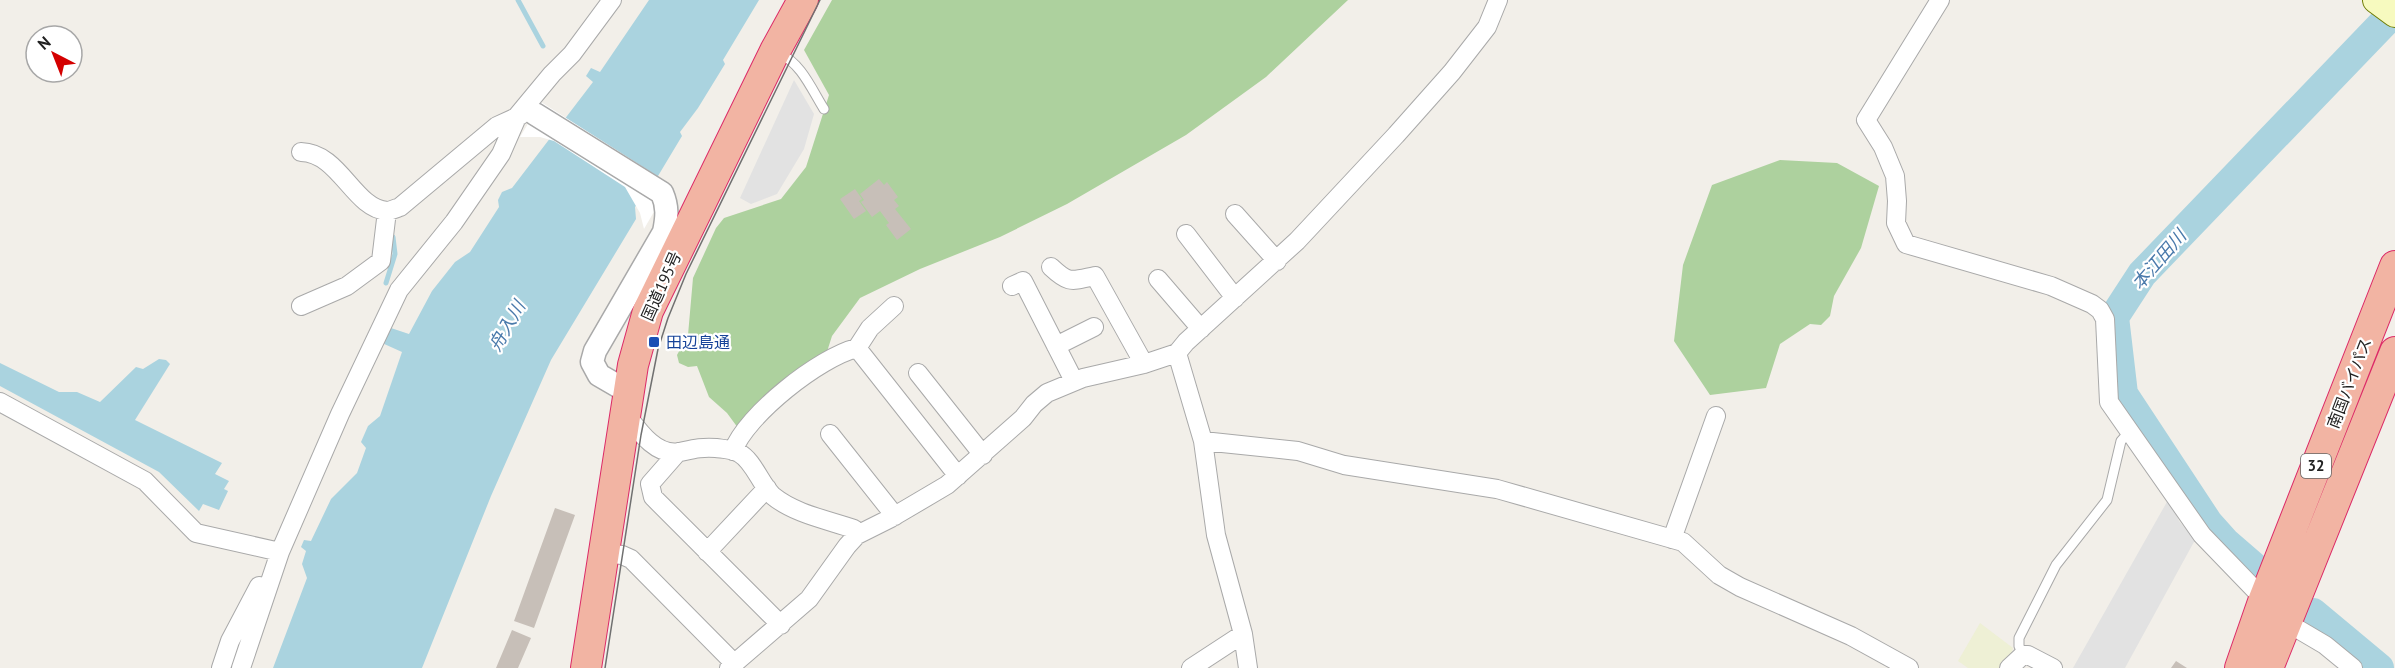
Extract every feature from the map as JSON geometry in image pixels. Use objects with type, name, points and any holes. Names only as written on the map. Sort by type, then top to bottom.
[{"type":"highway","name":"国道195号","points":[[586,668],[635,354],[648,311],[802,0]]},
{"type":"highway","name":"南国バイパス","points":[[2241,668],[2264,599],[2395,266]]},
{"type":"highway","name":"南国バイパス","points":[[2268,668],[2395,352]]},
{"type":"street","points":[[241,668],[280,552],[340,414],[399,290],[454,222],[552,74],[572,54],[612,0]]},
{"type":"street","points":[[604,554],[622,555],[631,559],[732,666],[809,599],[847,546],[858,535],[895,516],[958,476],[1041,399],[1060,386],[1074,381],[1143,364],[1176,353],[1276,261],[1452,72],[1487,27],[1498,0]]},
{"type":"street","points":[[1940,0],[1866,120],[1883,147],[1895,176],[1898,201],[1896,223],[1906,244],[2051,286],[2092,304],[2100,310],[2105,319],[2109,402],[2131,430],[2202,535],[2286,622],[2325,645],[2353,668]]},
{"type":"street","points":[[527,114],[662,193],[668,210],[664,232],[595,351],[592,362],[599,375],[628,404],[641,435],[652,444],[666,450],[678,452],[697,447],[733,451],[744,457],[772,495],[791,507],[854,529],[858,535]]},
{"type":"street","points":[[301,152],[314,152],[333,166],[367,202],[387,211],[400,207],[497,126],[527,114]]},
{"type":"street","points":[[301,306],[347,286],[381,261],[387,211]]},
{"type":"street","points":[[1235,214],[1276,261]]},
{"type":"street","points":[[1186,234],[1235,297]]},
{"type":"street","points":[[1051,267],[1063,279],[1069,281],[1095,276],[1143,364]]},
{"type":"street","points":[[1158,279],[1201,329]]},
{"type":"street","points":[[1012,286],[1023,281],[1074,381]]},
{"type":"street","points":[[733,451],[735,444],[758,414],[798,379],[857,348],[870,328],[894,306]]},
{"type":"street","points":[[1056,346],[1094,327]]},
{"type":"street","points":[[857,348],[958,476]]},
{"type":"street","points":[[1176,353],[1203,441],[1216,535],[1243,634],[1248,668]]},
{"type":"street","points":[[918,373],[983,455]]},
{"type":"street","points":[[0,402],[145,481],[196,533],[280,552]]},
{"type":"street","points":[[1672,539],[1716,416]]},
{"type":"street","points":[[830,434],[895,516]]},
{"type":"street","points":[[1203,441],[1298,451],[1344,465],[1497,489],[1683,542],[1719,575],[1740,587],[1851,636],[1909,668]]},
{"type":"street","points":[[678,452],[650,484],[649,489],[653,497],[781,625]]},
{"type":"street","points":[[615,486],[649,489]]},
{"type":"street","points":[[707,552],[767,488]]},
{"type":"street","points":[[221,668],[230,641],[256,591],[280,552]]},
{"type":"street","points":[[1191,668],[1243,634]]},
{"type":"street","points":[[2009,668],[2023,655],[2028,655],[2053,668]]},
{"type":"lane","points":[[775,51],[791,60],[824,109]]},
{"type":"lane","points":[[2023,655],[2019,646],[2019,638],[2056,565],[2107,500],[2121,441],[2131,430]]},
{"type":"green space","points":[[832,0],[1348,0],[1266,77],[1186,135],[1067,204],[1000,237],[920,269],[860,298],[832,336],[825,358],[738,428],[727,413],[709,397],[697,366],[688,367],[679,363],[677,355],[688,335],[693,278],[716,228],[724,218],[781,199],[806,167],[829,95],[804,50]]},
{"type":"green space","points":[[1780,160],[1837,163],[1879,186],[1861,248],[1834,296],[1830,316],[1821,325],[1810,324],[1780,344],[1766,388],[1710,395],[1674,341],[1683,265],[1712,185]]},
{"type":"green space","points":[[1980,623],[2013,648],[2011,656],[2000,668],[1968,668],[1958,661]]},
{"type":"shaded area","points":[[794,80],[814,114],[804,149],[777,194],[751,204],[740,198]]},
{"type":"shaded area","points":[[2168,500],[2179,521],[2195,540],[2125,668],[2073,668]]},
{"type":"water","name":"舟入川","points":[[649,0],[759,0],[723,60],[725,64],[680,132],[682,136],[658,176],[635,207],[636,219],[551,360],[491,496],[422,668],[273,668],[307,578],[302,564],[306,551],[301,547],[304,540],[311,541],[331,499],[357,473],[366,448],[361,442],[368,426],[380,416],[402,352],[382,343],[391,328],[409,334],[432,291],[455,262],[470,252],[499,207],[498,200],[502,192],[512,188],[593,82],[586,76],[591,68],[600,72]]},
{"type":"water","points":[[159,359],[166,360],[170,364],[135,420],[222,463],[215,474],[229,481],[224,489],[228,491],[219,510],[203,504],[199,511],[159,472],[0,386],[0,363],[59,392],[77,392],[100,402],[136,367],[143,369]]},
{"type":"pier","points":[[541,102],[670,184],[644,229],[640,213],[625,187],[554,141],[540,137],[520,137]]},
{"type":"building","points":[[879,179],[884,185],[887,182],[898,197],[894,200],[899,206],[895,209],[911,229],[897,240],[886,225],[889,223],[880,211],[872,217],[861,202],[864,200],[860,194]]},
{"type":"building","points":[[855,189],[866,211],[854,219],[840,199]]},
{"type":"building","points":[[555,508],[575,515],[534,628],[514,621]]},
{"type":"building","points":[[512,630],[531,638],[518,668],[496,668]]},
{"type":"building","points":[[2176,661],[2187,668],[2171,668]]},
{"type":"waterway","points":[[518,0],[543,46]]},
{"type":"waterway","name":"本江田川","points":[[2262,574],[2225,542],[2208,523],[2123,394],[2114,317],[2142,274],[2395,11]]},
{"type":"waterway","points":[[386,283],[395,254],[393,237]]},
{"type":"waterway","name":"本江田川","points":[[2313,613],[2379,668]]},
{"type":"tram line","points":[[605,668],[641,435],[658,349],[686,274],[820,0]]},
{"type":"place","name":"田辺島通","points":[[654,342]]}]
